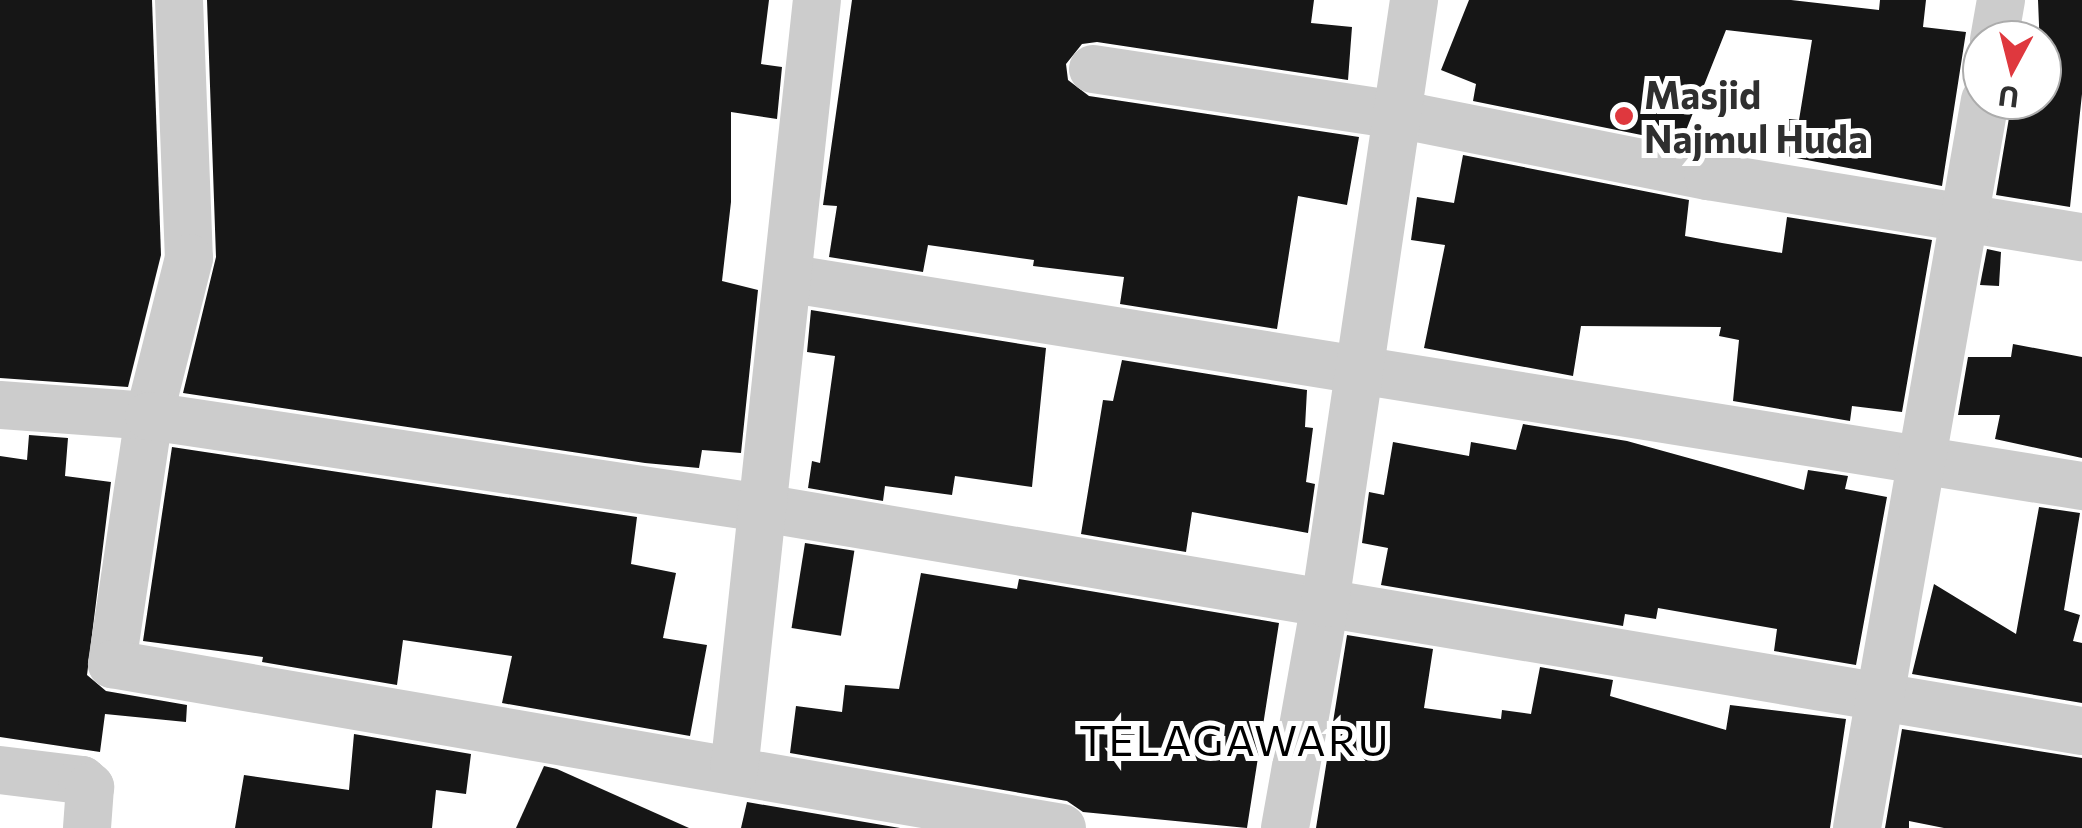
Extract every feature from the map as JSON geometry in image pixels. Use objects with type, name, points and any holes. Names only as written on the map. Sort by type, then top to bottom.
[{"type":"street","points":[[179,0],[188,258],[148,416],[109,652],[115,666],[1062,828]]},
{"type":"street","points":[[734,772],[762,508],[792,279],[818,0]]},
{"type":"street","points":[[1284,828],[1326,602],[1414,0]]},
{"type":"street","points":[[1092,68],[1396,116],[2082,237]]},
{"type":"street","points":[[1857,828],[1926,461],[1982,120]]},
{"type":"street","points":[[792,279],[1360,366],[2082,486]]},
{"type":"street","points":[[0,405],[148,416],[762,508],[2082,731]]},
{"type":"street","points":[[0,770],[82,780],[90,787],[87,828]]},
{"type":"building","points":[[0,0],[152,0],[161,255],[128,387],[0,378]]},
{"type":"building","points":[[207,0],[769,0],[761,64],[782,67],[777,119],[731,112],[731,202],[722,281],[758,290],[741,453],[702,450],[699,468],[645,463],[183,393],[216,257]]},
{"type":"building","points":[[852,0],[1314,0],[1311,23],[1352,27],[1348,80],[1097,42],[1082,44],[1066,64],[1068,80],[1089,96],[1359,137],[1347,205],[1298,196],[1277,329],[1120,304],[1124,277],[1033,266],[1034,260],[928,245],[923,272],[829,257],[837,206],[823,205]]},
{"type":"building","points":[[1469,0],[1791,0],[1879,10],[1880,0],[1926,0],[1923,27],[1962,32],[1962,58],[1942,186],[1786,156],[1789,119],[1799,120],[1812,40],[1726,30],[1681,143],[1473,101],[1476,84],[1441,70]]},
{"type":"building","points":[[2038,0],[2082,0],[2082,94],[2070,207],[1996,195],[2009,120],[2062,120],[2062,20],[2039,20]]},
{"type":"building","points":[[1463,155],[1689,200],[1685,236],[1722,243],[1782,253],[1787,217],[1932,240],[1902,412],[1852,406],[1850,421],[1733,401],[1739,340],[1719,336],[1721,327],[1581,326],[1573,376],[1424,348],[1445,245],[1411,240],[1417,197],[1454,203]]},
{"type":"building","points":[[1987,249],[2001,252],[1999,286],[1980,285]]},
{"type":"building","points":[[811,310],[1046,348],[1032,487],[955,476],[952,495],[885,486],[883,501],[808,488],[812,461],[820,463],[835,356],[807,352]]},
{"type":"building","points":[[2013,344],[2082,357],[2082,458],[1995,439],[2000,415],[1958,415],[1968,357],[2011,357]]},
{"type":"building","points":[[1122,360],[1307,390],[1305,427],[1313,428],[1306,482],[1315,484],[1308,533],[1192,512],[1186,552],[1081,534],[1103,400],[1113,401]]},
{"type":"building","points":[[1523,424],[1627,441],[1804,490],[1808,470],[1848,476],[1845,489],[1887,497],[1856,665],[1774,651],[1777,629],[1658,608],[1656,619],[1625,614],[1623,626],[1381,585],[1388,548],[1362,543],[1369,492],[1384,495],[1393,442],[1469,456],[1471,442],[1516,450]]},
{"type":"building","points":[[29,435],[68,438],[65,476],[111,482],[87,675],[106,691],[187,705],[186,722],[105,714],[100,752],[0,737],[0,456],[27,460]]},
{"type":"building","points":[[172,447],[637,517],[631,564],[676,573],[663,638],[707,645],[690,736],[502,703],[512,656],[403,640],[397,685],[262,662],[263,657],[143,641]]},
{"type":"building","points":[[2039,507],[2080,513],[2064,610],[2080,615],[2073,641],[2082,643],[2082,703],[1912,674],[1934,584],[2016,634]]},
{"type":"building","points":[[805,543],[854,551],[841,636],[792,628]]},
{"type":"building","points":[[921,573],[1017,589],[1019,579],[1279,623],[1247,828],[1083,812],[1067,801],[790,753],[796,706],[842,712],[845,685],[899,689]]},
{"type":"building","points":[[1347,635],[1433,649],[1424,708],[1501,719],[1502,710],[1531,714],[1540,667],[1613,680],[1610,696],[1726,730],[1730,705],[1846,719],[1830,828],[1316,828]]},
{"type":"building","points":[[1902,729],[2082,758],[2082,828],[1944,828],[1909,821],[1909,828],[1885,828]]},
{"type":"building","points":[[354,734],[471,754],[466,794],[436,790],[432,828],[235,828],[244,775],[349,790]]},
{"type":"building","points":[[544,766],[557,769],[689,828],[516,828]]},
{"type":"building","points":[[747,802],[900,828],[741,828]]},
{"type":"place","name":"Masjid Najmul Huda","points":[[1624,116]]},
{"type":"district","name":"TELAGAWARU","points":[[1235,739]]}]
